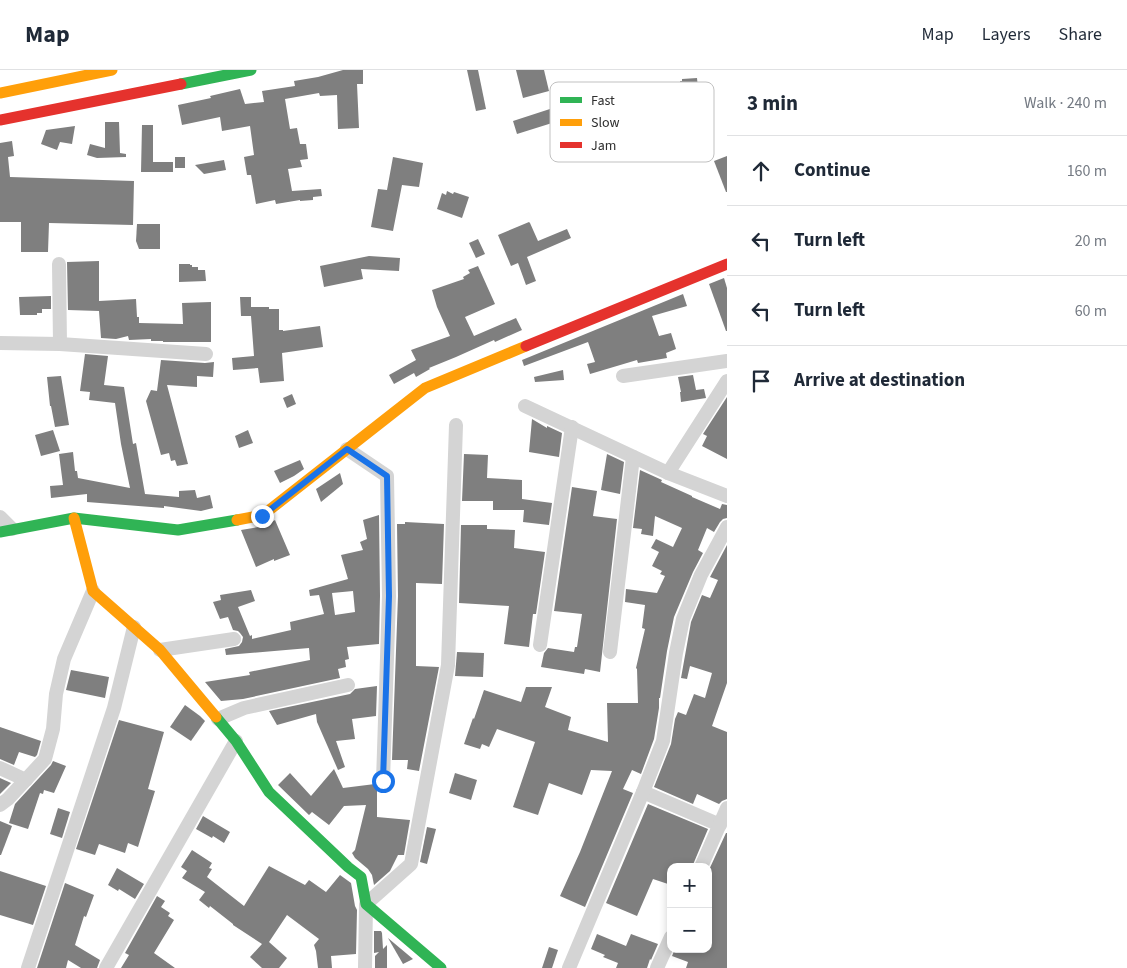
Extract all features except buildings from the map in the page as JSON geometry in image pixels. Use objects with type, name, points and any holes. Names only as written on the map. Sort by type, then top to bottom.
[{"type":"street","points":[[0,93],[112,70]]},
{"type":"street","points":[[0,120],[251,70]]},
{"type":"street","points":[[59,264],[60,344]]},
{"type":"street","points":[[0,517],[6,531],[74,518],[178,530],[262,516],[425,388],[727,264]]},
{"type":"street","points":[[0,343],[60,344],[206,354]]},
{"type":"street","points":[[623,376],[727,361]]},
{"type":"street","points":[[668,473],[727,381]]},
{"type":"street","points":[[525,406],[668,473],[727,496]]},
{"type":"street","points":[[366,904],[411,864],[448,665],[456,425]]},
{"type":"street","points":[[540,645],[572,427]]},
{"type":"street","points":[[347,449],[387,476],[389,596],[383,781]]},
{"type":"street","points":[[610,652],[633,457]]},
{"type":"street","points":[[74,518],[93,591],[160,650],[236,741],[269,792],[348,868],[361,877],[366,904],[365,968]]},
{"type":"street","points":[[569,968],[663,741],[683,619],[701,575],[727,527]]},
{"type":"street","points":[[0,805],[8,799],[45,759],[54,729],[56,694],[64,659],[93,591]]},
{"type":"street","points":[[28,968],[114,708],[134,627]]},
{"type":"street","points":[[160,650],[234,639]]},
{"type":"street","points":[[218,719],[244,708],[348,685]]},
{"type":"street","points":[[106,968],[236,741]]},
{"type":"street","points":[[0,768],[26,780]]},
{"type":"street","points":[[643,792],[720,825]]},
{"type":"street","points":[[703,863],[727,808]]},
{"type":"street","points":[[366,904],[442,968]]},
{"type":"street","points":[[658,968],[667,947]]},
{"type":"traffic: fast","points":[[181,84],[251,70]]},
{"type":"traffic: fast","points":[[0,532],[74,518],[178,530],[237,520]]},
{"type":"traffic: fast","points":[[216,717],[236,741],[269,792],[361,877],[366,904],[441,968]]},
{"type":"traffic: slow","points":[[0,93],[112,70]]},
{"type":"traffic: slow","points":[[237,520],[263,515],[425,388],[526,346]]},
{"type":"traffic: slow","points":[[74,518],[93,591],[160,650],[216,717]]},
{"type":"traffic: jam","points":[[0,120],[181,84]]},
{"type":"traffic: jam","points":[[526,346],[727,264]]},
{"type":"route","points":[[262,516],[347,449],[387,476],[389,596],[383,781]]}]
